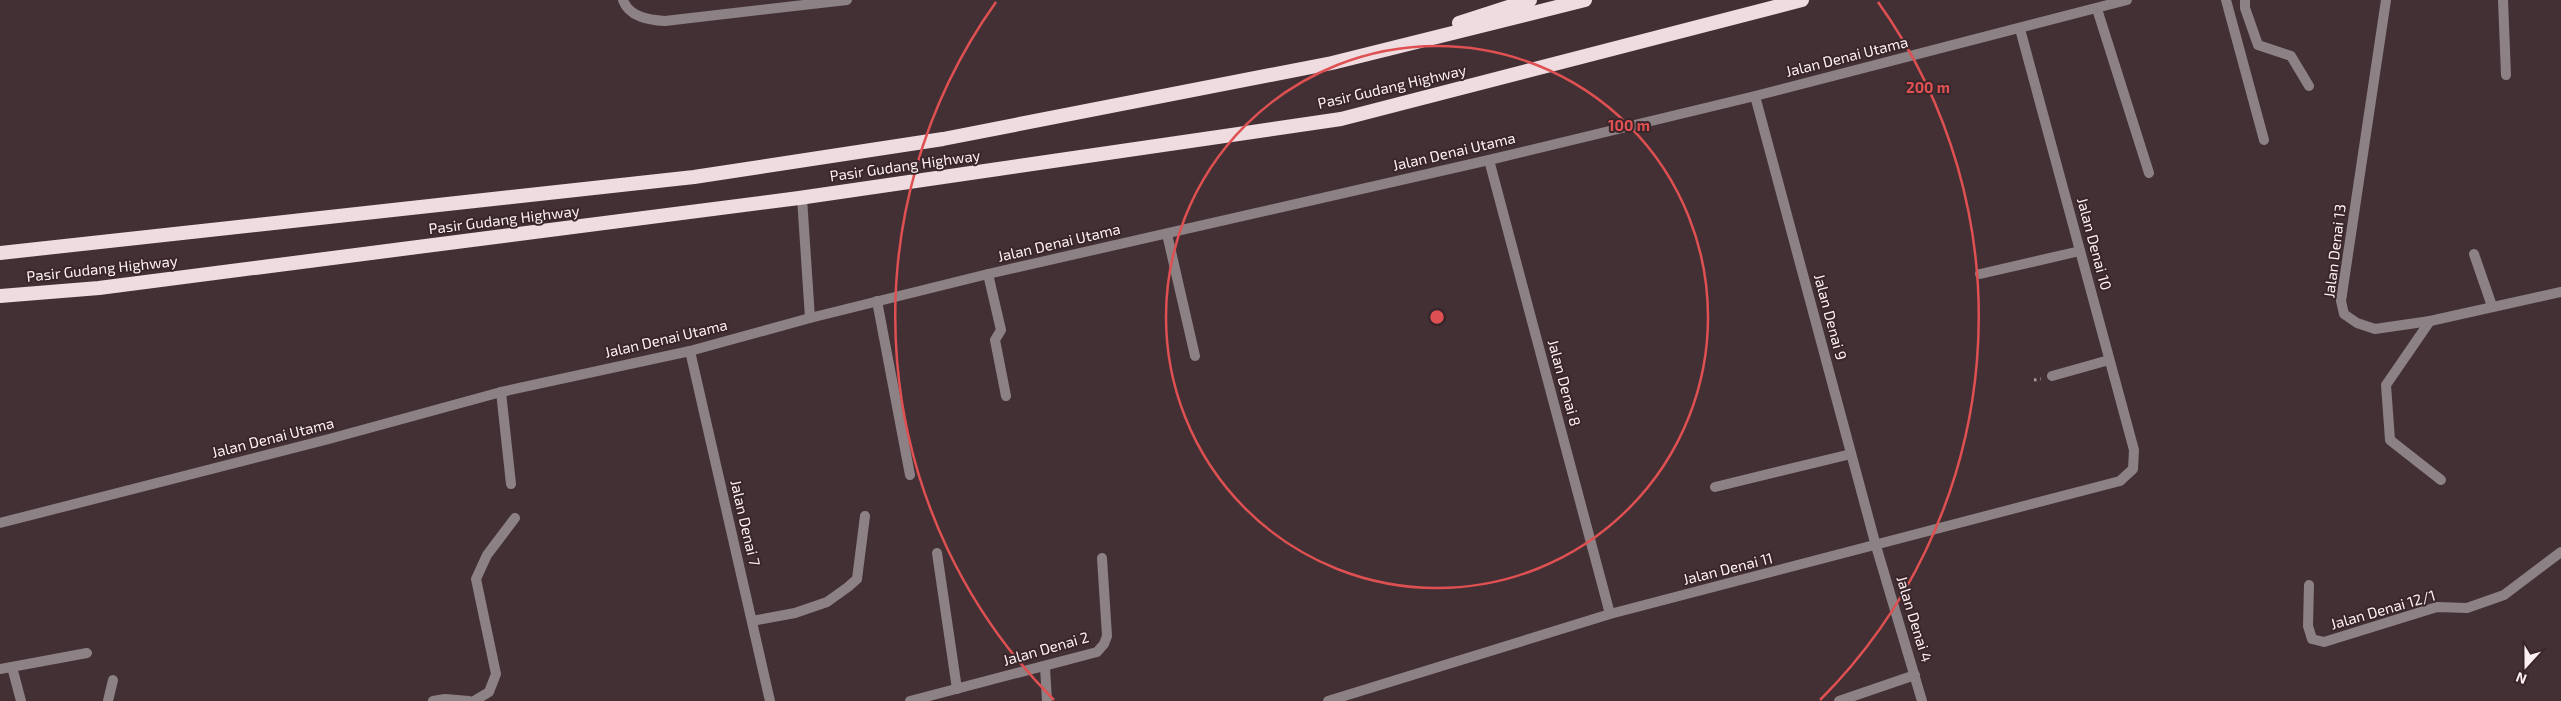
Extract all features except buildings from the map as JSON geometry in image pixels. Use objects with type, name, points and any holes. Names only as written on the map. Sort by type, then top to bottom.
[{"type":"highway","points":[[1332,63],[1530,0]]},
{"type":"highway","name":"Pasir Gudang Highway","points":[[0,253],[694,177],[943,140],[1332,63],[1586,0]]},
{"type":"highway","name":"Pasir Gudang Highway","points":[[0,296],[99,288],[802,198],[1341,119],[1802,0]]},
{"type":"street","points":[[623,0],[634,13],[645,19],[665,21],[847,0]]},
{"type":"street","name":"Jalan Denai Utama","points":[[0,523],[329,439],[501,392],[690,351],[810,318],[988,274],[1489,160],[1756,96],[2127,0]]},
{"type":"street","points":[[2226,0],[2264,140]]},
{"type":"street","points":[[2245,0],[2245,8],[2258,45],[2291,56],[2309,86]]},
{"type":"street","name":"Jalan Denai 13","points":[[2386,0],[2341,301],[2344,314],[2357,324],[2374,329],[2430,321],[2561,292]]},
{"type":"street","points":[[2503,0],[2506,74]]},
{"type":"street","points":[[2097,9],[2149,173]]},
{"type":"street","name":"Jalan Denai 10","points":[[2020,29],[2134,450],[2133,468]]},
{"type":"street","name":"Jalan Denai 9","points":[[1756,96],[1876,546]]},
{"type":"street","name":"Jalan Denai 8","points":[[1489,160],[1610,614]]},
{"type":"street","points":[[802,198],[810,318]]},
{"type":"street","points":[[1167,234],[1194,356]]},
{"type":"street","points":[[1980,274],[2080,251]]},
{"type":"street","points":[[2474,254],[2492,306]]},
{"type":"street","points":[[988,274],[1001,330],[995,340],[1006,396]]},
{"type":"street","points":[[877,301],[910,475]]},
{"type":"street","points":[[2430,321],[2386,385],[2390,440],[2440,480]]},
{"type":"street","name":"Jalan Denai 7","points":[[690,351],[770,701]]},
{"type":"street","points":[[2052,376],[2109,360]]},
{"type":"street","points":[[501,392],[511,484]]},
{"type":"street","points":[[1715,487],[1851,454]]},
{"type":"street","name":"Jalan Denai 11","points":[[1328,701],[1610,614],[2120,481],[2133,468]]},
{"type":"street","points":[[752,621],[795,613],[827,602],[857,579],[865,516]]},
{"type":"street","points":[[474,701],[489,692],[496,674],[476,579],[487,555],[515,518]]},
{"type":"street","name":"Jalan Denai 4","points":[[1876,546],[1922,701]]},
{"type":"street","name":"Jalan Denai 12/1","points":[[2309,585],[2308,626],[2312,639],[2324,642],[2437,607],[2467,608],[2504,595],[2561,552]]},
{"type":"street","points":[[937,553],[957,689]]},
{"type":"street","name":"Jalan Denai 2","points":[[910,701],[1097,652],[1104,644],[1108,624],[1102,558]]},
{"type":"street","points":[[0,669],[87,653]]},
{"type":"street","points":[[12,667],[21,701]]},
{"type":"street","points":[[1045,667],[1047,701]]},
{"type":"street","points":[[1839,701],[1915,675]]},
{"type":"street","points":[[108,701],[113,680]]},
{"type":"street","points":[[433,701],[446,699],[469,701]]}]
